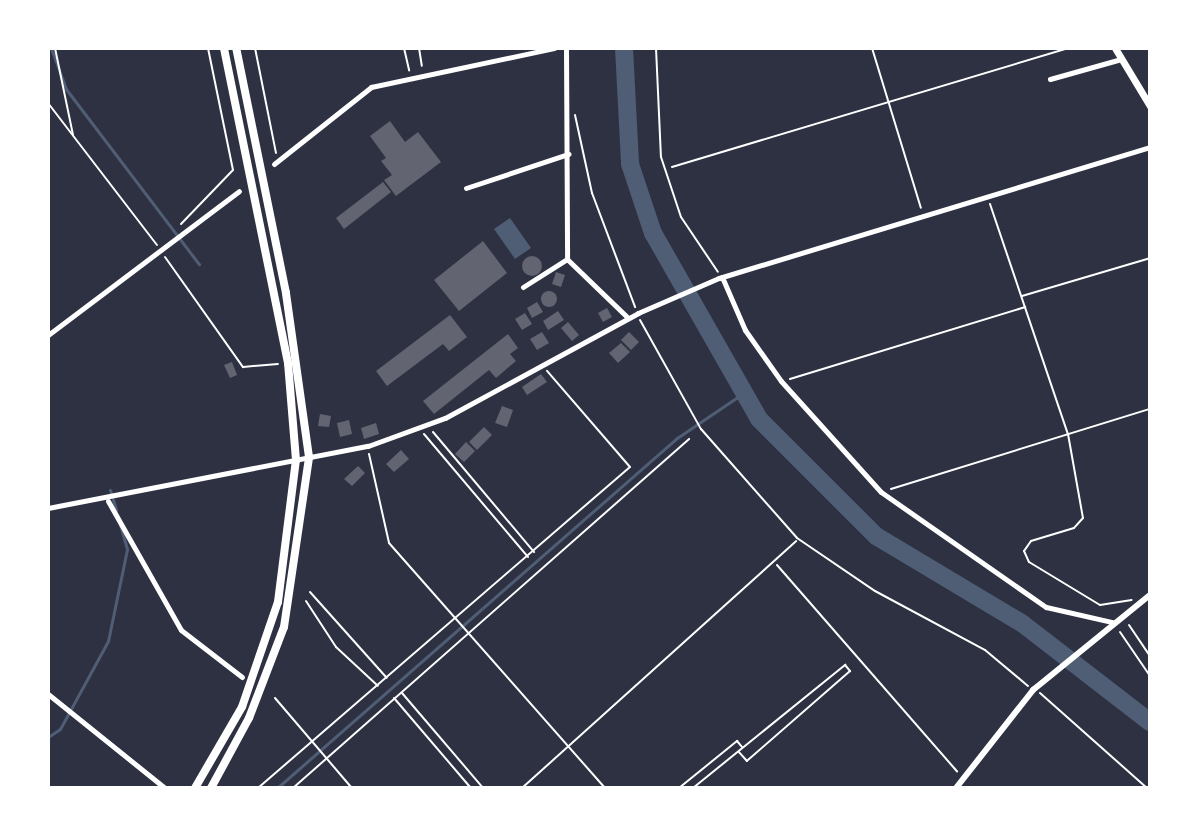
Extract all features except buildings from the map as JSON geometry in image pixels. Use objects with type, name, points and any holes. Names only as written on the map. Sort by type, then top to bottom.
[{"type":"highway","points":[[195,788],[242,707],[278,602],[296,460],[288,363],[224,48]]},
{"type":"highway","points":[[211,788],[249,718],[284,627],[309,457],[286,293],[236,48]]},
{"type":"main road","points":[[1115,48],[1150,106]]},
{"type":"street","points":[[276,163],[371,87],[418,80],[554,48]]},
{"type":"street","points":[[566,48],[568,154],[562,189],[567,259],[628,318]]},
{"type":"street","points":[[1050,79],[1122,58]]},
{"type":"street","points":[[48,508],[108,500],[368,446],[429,424],[628,318],[720,278],[922,212],[1150,147]]},
{"type":"street","points":[[466,188],[568,154]]},
{"type":"street","points":[[48,335],[239,191]]},
{"type":"street","points":[[523,287],[567,259]]},
{"type":"street","points":[[720,278],[745,330],[781,381],[881,492],[1046,607],[1110,623]]},
{"type":"street","points":[[108,500],[181,630],[242,677]]},
{"type":"street","points":[[956,788],[1033,690],[1110,623],[1148,597]]},
{"type":"street","points":[[48,694],[165,788]]},
{"type":"path","points":[[55,48],[73,136]]},
{"type":"path","points":[[176,238],[233,170],[208,48]]},
{"type":"path","points":[[255,48],[276,163]]},
{"type":"path","points":[[404,48],[418,80]]},
{"type":"path","points":[[418,80],[419,48]]},
{"type":"path","points":[[656,48],[661,157],[681,217],[720,278]]},
{"type":"path","points":[[872,48],[922,212]]},
{"type":"path","points":[[672,167],[889,105],[1069,48]]},
{"type":"path","points":[[48,103],[160,250],[243,367],[288,363]]},
{"type":"path","points":[[574,104],[592,193],[639,313],[701,429],[797,538],[875,591],[985,650],[1147,788]]},
{"type":"path","points":[[987,195],[1068,434],[1083,518],[1074,528],[1031,541],[1024,551],[1029,562],[1100,605],[1148,597]]},
{"type":"path","points":[[1022,296],[1150,258]]},
{"type":"path","points":[[781,381],[1026,306]]},
{"type":"path","points":[[258,788],[316,745],[379,686],[459,621],[630,467],[542,363]]},
{"type":"path","points":[[881,492],[1150,409]]},
{"type":"path","points":[[429,424],[534,552]]},
{"type":"path","points":[[420,426],[529,558]]},
{"type":"path","points":[[293,788],[689,439]]},
{"type":"path","points":[[368,446],[381,532],[605,788]]},
{"type":"path","points":[[522,788],[776,564],[797,538]]},
{"type":"path","points":[[776,564],[965,780]]},
{"type":"path","points":[[310,592],[388,679]]},
{"type":"path","points":[[306,601],[336,647],[379,686]]},
{"type":"path","points":[[1128,621],[1150,656]]},
{"type":"path","points":[[1110,623],[1150,676]]},
{"type":"path","points":[[693,788],[845,665],[850,671],[747,761],[739,752]]},
{"type":"path","points":[[402,693],[483,788]]},
{"type":"path","points":[[275,698],[352,788]]},
{"type":"path","points":[[394,698],[471,788]]},
{"type":"path","points":[[679,788],[737,741],[743,748]]},
{"type":"water","points":[[510,218],[531,248],[515,259],[494,229]]},
{"type":"waterway","points":[[51,48],[66,89],[199,264]]},
{"type":"waterway","points":[[624,48],[630,164],[653,233],[759,419],[876,536],[1023,624],[1150,722]]},
{"type":"waterway","points":[[277,788],[677,438],[742,394]]},
{"type":"waterway","points":[[110,490],[116,510]]},
{"type":"waterway","points":[[48,737],[60,729],[108,641],[127,549],[120,525]]}]
